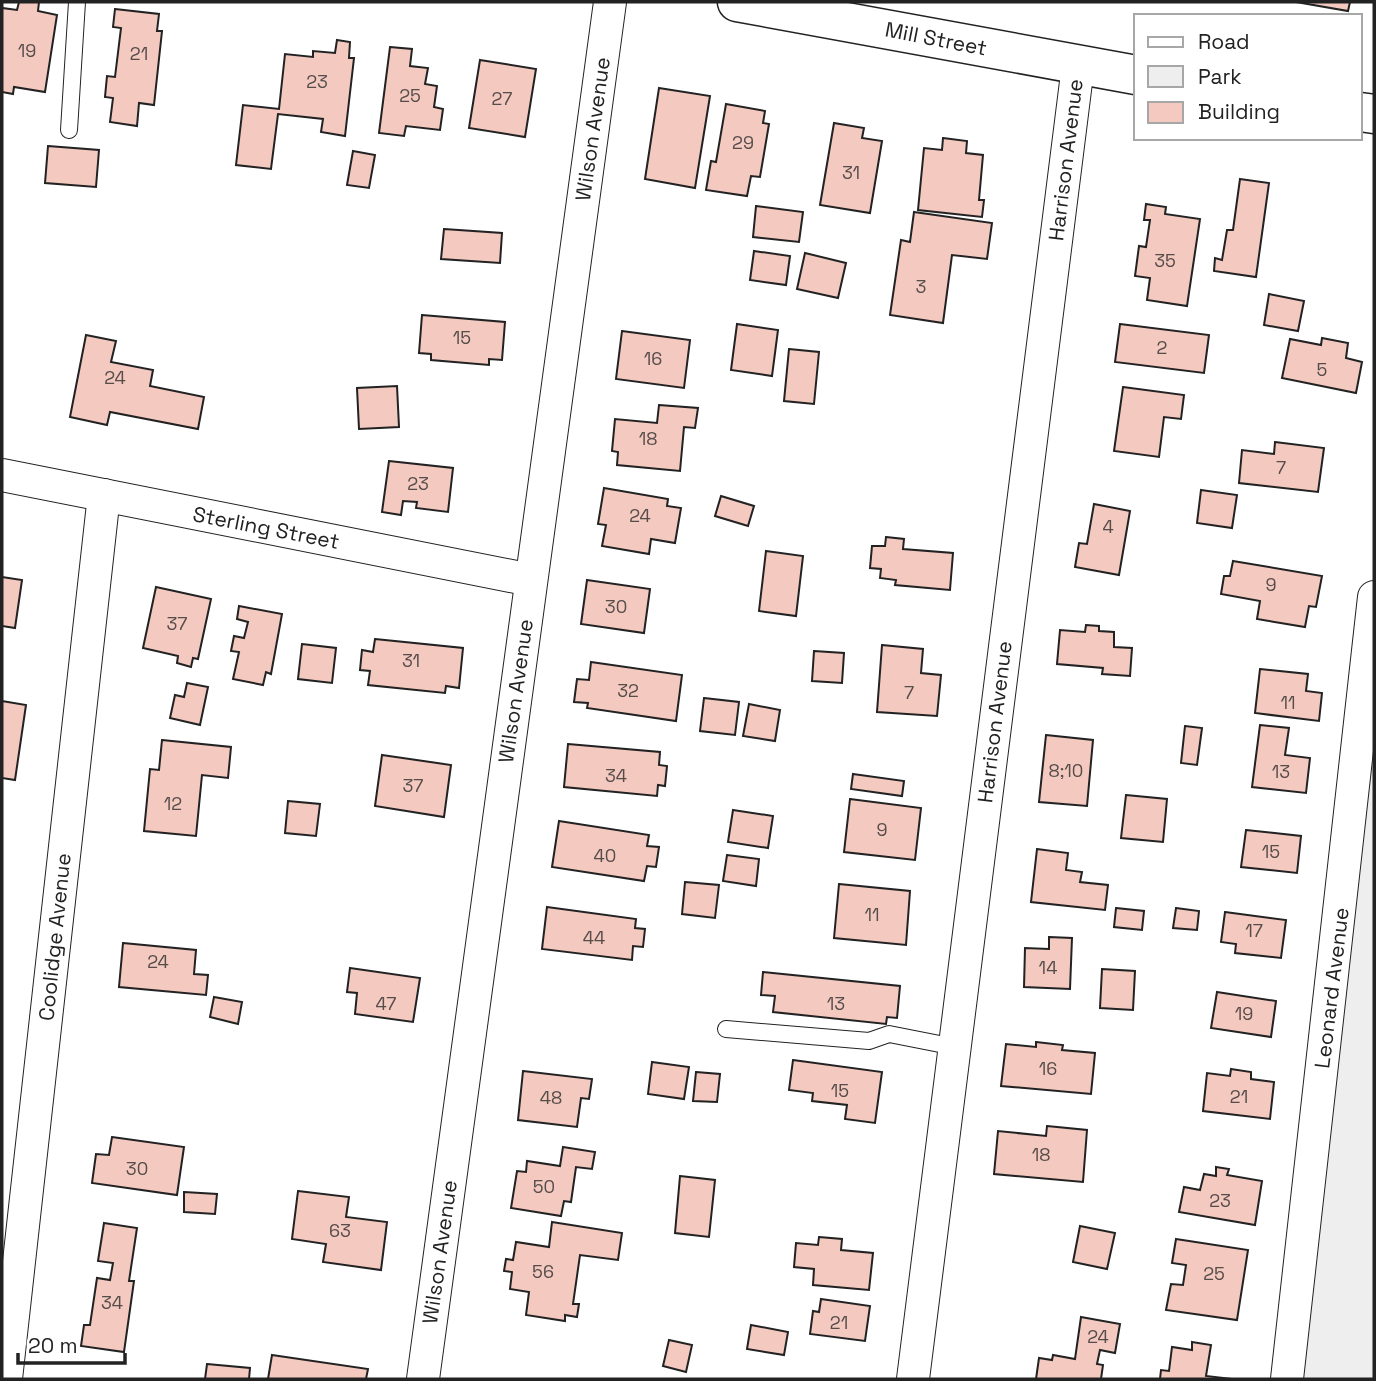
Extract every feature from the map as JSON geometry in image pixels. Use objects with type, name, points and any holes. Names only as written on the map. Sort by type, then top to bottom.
[{"type":"street","name":"Wilson Avenue","points":[[423,1379],[610,2]]},
{"type":"street","name":"Mill Street","points":[[737,2],[1134,75]]},
{"type":"street","name":"Harrison Avenue","points":[[913,1379],[1078,66]]},
{"type":"street","name":"Sterling Street","points":[[2,475],[531,580]]},
{"type":"street","name":"Coolidge Avenue","points":[[6,1379],[104,495]]},
{"type":"street","name":"Leonard Avenue","points":[[1287,1379],[1374,597]]},
{"type":"lane","points":[[69,130],[77,2]]},
{"type":"lane","points":[[726,1029],[869,1041],[889,1034],[955,1047]]},
{"type":"green space","points":[[1374,594],[1374,1379],[1287,1379]]},
{"type":"building","points":[[19,2],[39,2],[38,11],[57,15],[45,92],[14,87],[13,94],[2,92],[2,8],[17,10]]},
{"type":"building","points":[[1296,2],[1350,2],[1348,11]]},
{"type":"building","points":[[115,9],[159,14],[157,31],[162,31],[154,105],[139,103],[137,126],[110,122],[113,98],[105,97],[107,76],[115,77],[121,28],[113,27]]},
{"type":"building","points":[[337,40],[350,42],[349,58],[354,58],[345,136],[321,132],[323,119],[278,114],[271,169],[236,165],[243,105],[279,109],[285,54],[313,57],[313,51],[335,53]]},
{"type":"building","points":[[390,47],[412,49],[410,66],[428,68],[425,84],[437,86],[434,107],[443,109],[440,130],[406,126],[404,136],[379,133]]},
{"type":"building","points":[[480,60],[536,69],[525,137],[469,128]]},
{"type":"building","points":[[659,88],[710,96],[695,188],[645,179]]},
{"type":"building","points":[[726,104],[765,111],[763,123],[769,124],[760,177],[751,176],[747,196],[706,190],[711,161],[716,162]]},
{"type":"building","points":[[834,123],[864,128],[862,138],[882,141],[870,213],[820,205]]},
{"type":"building","points":[[943,138],[967,141],[966,153],[983,155],[979,200],[984,200],[982,217],[918,210],[924,148],[942,150]]},
{"type":"building","points":[[48,146],[99,150],[96,187],[45,183]]},
{"type":"building","points":[[353,151],[375,155],[369,188],[347,185]]},
{"type":"building","points":[[1240,179],[1269,183],[1256,277],[1214,271],[1215,258],[1222,260],[1227,230],[1233,230]]},
{"type":"building","points":[[1146,204],[1166,207],[1165,214],[1200,219],[1187,306],[1147,300],[1150,278],[1135,276],[1139,246],[1146,247],[1150,220],[1144,220]]},
{"type":"building","points":[[756,206],[803,212],[799,242],[753,237]]},
{"type":"building","points":[[914,212],[992,223],[987,259],[952,255],[943,323],[890,315],[901,240],[910,242]]},
{"type":"building","points":[[444,229],[502,233],[500,263],[441,259]]},
{"type":"building","points":[[754,251],[790,256],[786,285],[750,280]]},
{"type":"building","points":[[805,253],[846,263],[838,298],[797,289]]},
{"type":"building","points":[[1269,294],[1304,301],[1298,331],[1264,325]]},
{"type":"building","points":[[422,315],[505,322],[502,360],[489,359],[489,365],[431,360],[431,354],[419,353]]},
{"type":"building","points":[[737,324],[778,330],[772,376],[731,370]]},
{"type":"building","points":[[1120,324],[1209,335],[1204,373],[1115,362]]},
{"type":"building","points":[[622,331],[690,340],[684,388],[616,379]]},
{"type":"building","points":[[86,335],[116,341],[111,362],[153,370],[150,386],[204,397],[198,429],[110,412],[107,425],[70,417]]},
{"type":"building","points":[[1322,338],[1348,343],[1346,358],[1362,362],[1356,393],[1282,378],[1290,339],[1321,345]]},
{"type":"building","points":[[789,349],[819,352],[814,404],[784,401]]},
{"type":"building","points":[[397,386],[399,427],[359,429],[357,388]]},
{"type":"building","points":[[1123,387],[1184,395],[1181,419],[1164,417],[1159,457],[1114,451]]},
{"type":"building","points":[[659,405],[698,408],[695,428],[684,427],[680,471],[617,465],[618,452],[612,451],[615,419],[657,423]]},
{"type":"building","points":[[1275,442],[1324,448],[1318,492],[1239,483],[1242,450],[1274,454]]},
{"type":"building","points":[[389,461],[453,468],[448,512],[416,508],[417,502],[403,501],[401,515],[382,512]]},
{"type":"building","points":[[604,488],[668,499],[667,506],[681,508],[675,543],[651,539],[649,554],[602,546],[606,525],[598,524]]},
{"type":"building","points":[[1201,490],[1237,495],[1232,528],[1197,523]]},
{"type":"building","points":[[721,496],[754,506],[748,526],[715,516]]},
{"type":"building","points":[[1094,504],[1130,511],[1119,575],[1075,567],[1079,543],[1087,544]]},
{"type":"building","points":[[886,537],[904,539],[903,549],[953,553],[950,590],[895,585],[896,580],[880,578],[881,569],[870,568],[872,546],[885,546]]},
{"type":"building","points":[[766,551],[803,556],[796,616],[759,611]]},
{"type":"building","points":[[1233,561],[1322,576],[1316,607],[1309,606],[1305,627],[1257,619],[1260,601],[1221,594],[1224,576],[1230,576]]},
{"type":"building","points":[[2,577],[22,580],[15,628],[2,626]]},
{"type":"building","points":[[587,580],[650,589],[644,633],[581,624]]},
{"type":"building","points":[[156,587],[211,599],[198,659],[193,658],[191,667],[177,663],[178,656],[143,648]]},
{"type":"building","points":[[239,606],[282,614],[271,674],[266,672],[263,685],[233,679],[239,652],[231,651],[234,636],[244,638],[248,622],[237,619]]},
{"type":"building","points":[[1086,625],[1099,626],[1099,631],[1114,632],[1114,647],[1132,648],[1130,676],[1102,674],[1103,668],[1057,664],[1060,630],[1085,632]]},
{"type":"building","points":[[375,639],[463,648],[459,688],[446,686],[445,693],[368,685],[370,671],[360,670],[362,650],[373,652]]},
{"type":"building","points":[[302,644],[336,648],[332,683],[298,679]]},
{"type":"building","points":[[882,645],[923,649],[921,673],[941,675],[937,716],[877,712]]},
{"type":"building","points":[[814,651],[844,653],[842,683],[812,681]]},
{"type":"building","points":[[591,662],[682,675],[676,721],[587,708],[588,703],[574,702],[577,679],[589,680]]},
{"type":"building","points":[[1260,669],[1308,674],[1306,691],[1322,693],[1319,721],[1255,713]]},
{"type":"building","points":[[187,683],[208,687],[200,725],[170,718],[175,695],[184,697]]},
{"type":"building","points":[[704,698],[739,702],[735,735],[700,731]]},
{"type":"building","points":[[2,701],[26,705],[15,780],[2,778]]},
{"type":"building","points":[[749,704],[780,710],[775,741],[743,736]]},
{"type":"building","points":[[1260,725],[1289,728],[1285,755],[1310,758],[1306,793],[1252,787]]},
{"type":"building","points":[[1185,726],[1202,728],[1197,765],[1181,763]]},
{"type":"building","points":[[1046,735],[1093,740],[1087,806],[1039,802]]},
{"type":"building","points":[[162,740],[231,747],[228,778],[202,775],[196,836],[144,831],[150,769],[159,770]]},
{"type":"building","points":[[568,744],[660,752],[659,765],[667,766],[665,786],[658,785],[657,796],[564,787]]},
{"type":"building","points":[[382,755],[451,765],[444,817],[375,806]]},
{"type":"building","points":[[853,774],[904,781],[902,796],[851,789]]},
{"type":"building","points":[[1126,795],[1167,799],[1163,842],[1121,838]]},
{"type":"building","points":[[850,799],[921,808],[915,860],[844,852]]},
{"type":"building","points":[[288,801],[320,804],[316,836],[285,833]]},
{"type":"building","points":[[733,810],[773,816],[768,848],[728,842]]},
{"type":"building","points":[[559,821],[649,835],[647,846],[659,847],[656,867],[647,866],[644,881],[552,867]]},
{"type":"building","points":[[1246,830],[1301,836],[1297,873],[1241,867]]},
{"type":"building","points":[[1037,849],[1068,853],[1066,870],[1082,872],[1080,882],[1108,885],[1105,910],[1031,902]]},
{"type":"building","points":[[727,855],[759,859],[756,886],[723,881]]},
{"type":"building","points":[[685,882],[719,885],[715,918],[682,914]]},
{"type":"building","points":[[839,884],[910,891],[906,945],[834,938]]},
{"type":"building","points":[[547,907],[636,919],[635,928],[645,929],[643,947],[633,946],[632,960],[542,949]]},
{"type":"building","points":[[1116,908],[1144,911],[1142,930],[1114,927]]},
{"type":"building","points":[[1176,908],[1199,911],[1197,930],[1173,928]]},
{"type":"building","points":[[1225,912],[1286,920],[1281,958],[1235,953],[1236,944],[1221,942]]},
{"type":"building","points":[[1049,937],[1072,938],[1070,989],[1024,987],[1025,948],[1049,949]]},
{"type":"building","points":[[123,943],[196,950],[194,974],[208,975],[206,995],[119,987]]},
{"type":"building","points":[[350,968],[420,978],[413,1022],[355,1014],[357,993],[347,992]]},
{"type":"building","points":[[1102,969],[1135,971],[1133,1010],[1100,1008]]},
{"type":"building","points":[[763,972],[900,986],[897,1018],[887,1017],[886,1024],[773,1012],[775,996],[761,995]]},
{"type":"building","points":[[1217,992],[1276,1001],[1271,1037],[1211,1028]]},
{"type":"building","points":[[214,997],[242,1002],[238,1024],[210,1017]]},
{"type":"building","points":[[1036,1042],[1063,1045],[1062,1050],[1095,1053],[1091,1094],[1001,1086],[1006,1044],[1036,1047]]},
{"type":"building","points":[[793,1060],[882,1072],[875,1123],[845,1119],[847,1105],[812,1101],[813,1093],[789,1090]]},
{"type":"building","points":[[652,1062],[689,1067],[684,1099],[648,1094]]},
{"type":"building","points":[[1231,1069],[1251,1072],[1251,1079],[1274,1082],[1270,1119],[1203,1111],[1207,1073],[1230,1076]]},
{"type":"building","points":[[523,1071],[592,1079],[589,1099],[581,1098],[577,1127],[518,1120]]},
{"type":"building","points":[[696,1072],[720,1074],[717,1102],[693,1101]]},
{"type":"building","points":[[1047,1126],[1087,1130],[1083,1182],[994,1174],[998,1131],[1046,1136]]},
{"type":"building","points":[[112,1137],[184,1147],[177,1195],[92,1183],[96,1154],[109,1155]]},
{"type":"building","points":[[563,1147],[595,1152],[592,1169],[576,1167],[571,1202],[564,1201],[561,1216],[511,1208],[517,1171],[526,1172],[527,1161],[560,1166]]},
{"type":"building","points":[[1216,1167],[1229,1169],[1227,1175],[1262,1181],[1255,1225],[1179,1212],[1184,1187],[1200,1190],[1204,1174],[1216,1176]]},
{"type":"building","points":[[680,1176],[715,1180],[709,1237],[675,1233]]},
{"type":"building","points":[[298,1191],[349,1197],[346,1217],[387,1222],[381,1270],[323,1262],[326,1244],[292,1239]]},
{"type":"building","points":[[184,1192],[217,1194],[215,1214],[184,1212]]},
{"type":"building","points":[[552,1222],[622,1233],[618,1260],[580,1255],[573,1304],[579,1304],[577,1317],[565,1315],[565,1321],[526,1315],[529,1292],[510,1289],[512,1272],[504,1271],[506,1259],[513,1260],[516,1242],[549,1247]]},
{"type":"building","points":[[104,1223],[137,1228],[129,1281],[134,1281],[124,1352],[81,1346],[84,1325],[90,1325],[97,1278],[110,1280],[113,1263],[98,1261]]},
{"type":"building","points":[[1080,1226],[1115,1233],[1107,1269],[1073,1262]]},
{"type":"building","points":[[819,1237],[842,1239],[841,1250],[873,1253],[869,1290],[813,1285],[814,1269],[794,1267],[796,1243],[818,1245]]},
{"type":"building","points":[[1176,1239],[1248,1250],[1237,1320],[1166,1310],[1171,1284],[1183,1285],[1186,1265],[1172,1263]]},
{"type":"building","points":[[821,1299],[870,1306],[865,1341],[810,1334],[813,1311],[819,1312]]},
{"type":"building","points":[[1081,1317],[1120,1324],[1115,1353],[1100,1350],[1097,1364],[1103,1365],[1101,1379],[1036,1379],[1039,1358],[1052,1360],[1053,1355],[1075,1359]]},
{"type":"building","points":[[751,1325],[788,1332],[784,1355],[747,1349]]},
{"type":"building","points":[[669,1340],[692,1345],[686,1372],[663,1366]]},
{"type":"building","points":[[1192,1342],[1211,1345],[1206,1376],[1232,1379],[1160,1379],[1161,1370],[1169,1371],[1172,1347],[1192,1350]]},
{"type":"building","points":[[272,1355],[368,1369],[366,1379],[268,1379]]},
{"type":"building","points":[[207,1364],[250,1368],[249,1379],[205,1379]]}]
